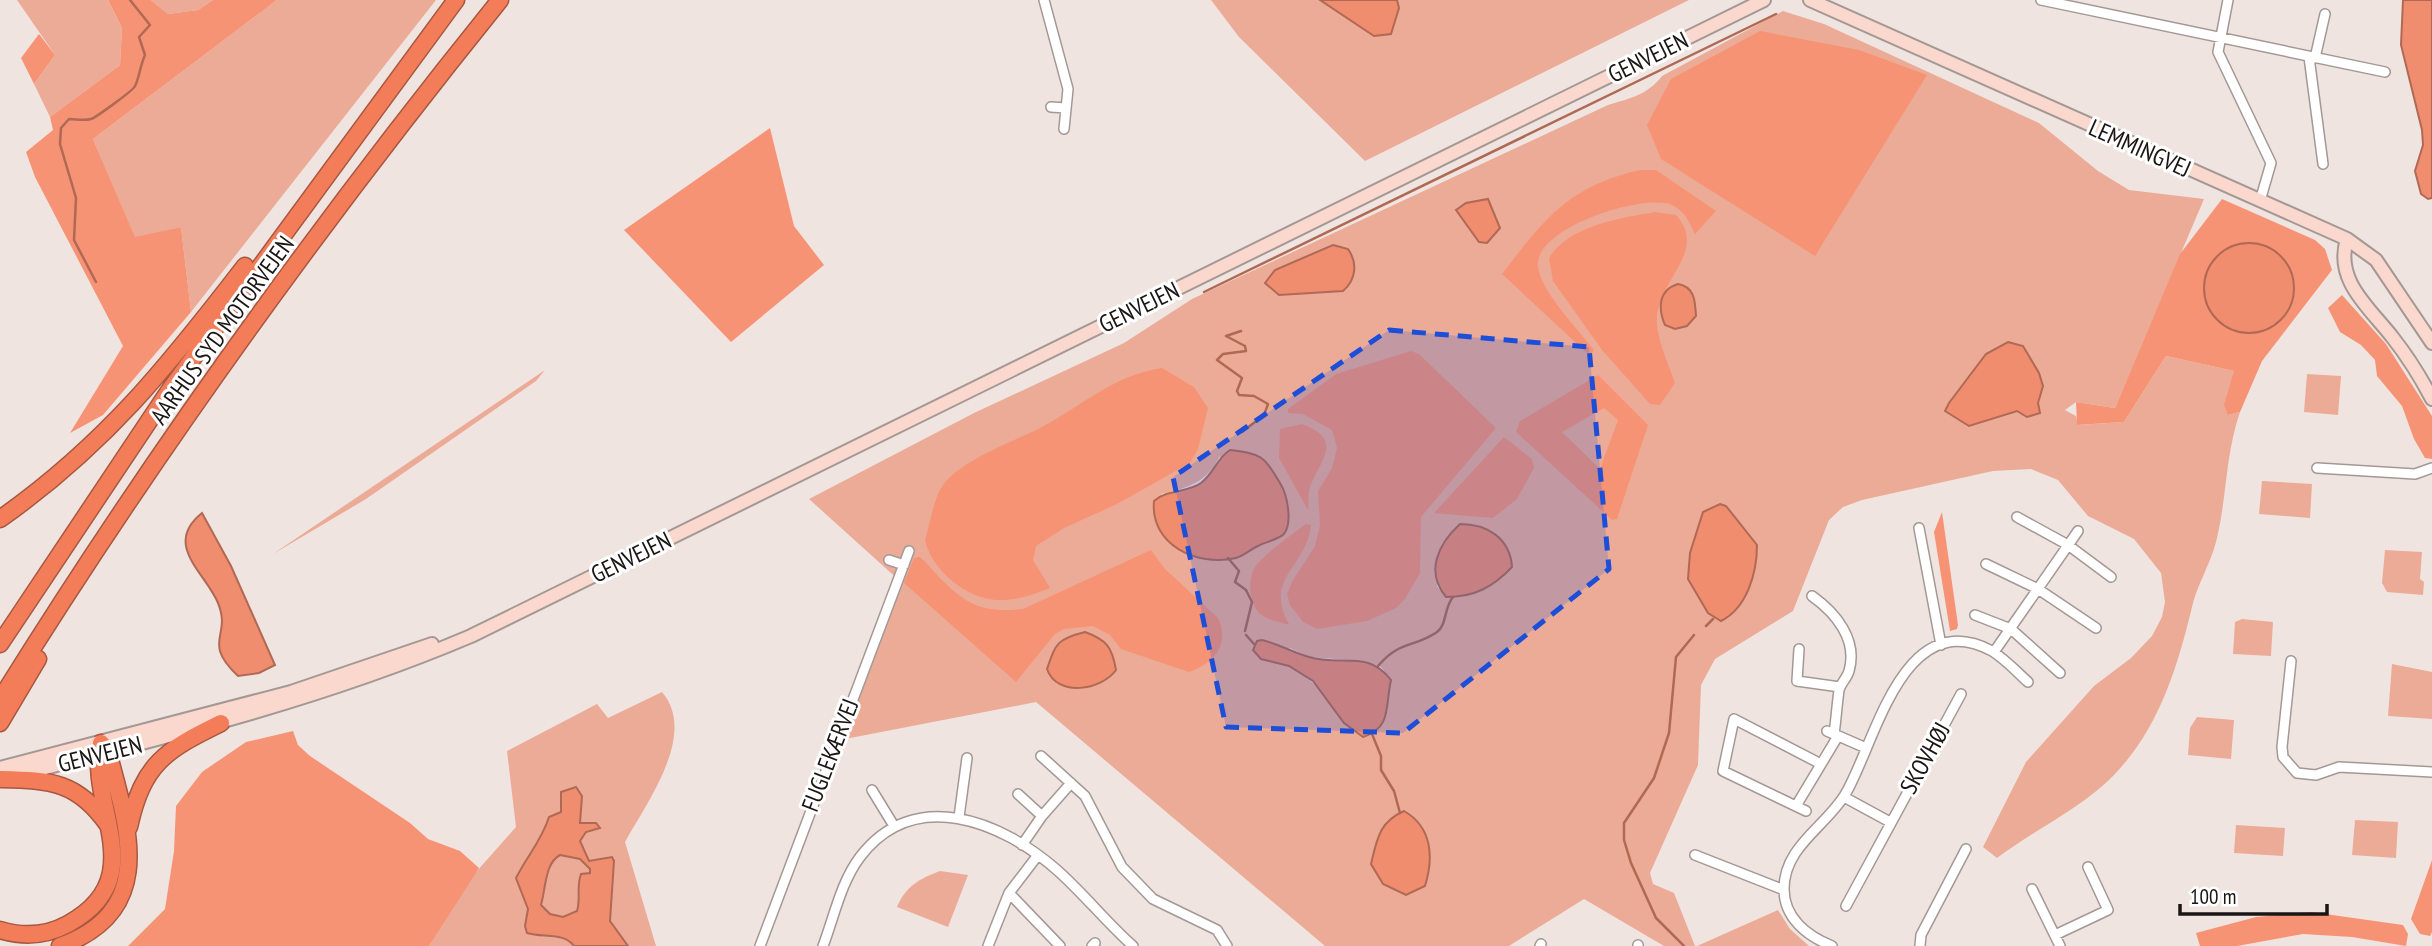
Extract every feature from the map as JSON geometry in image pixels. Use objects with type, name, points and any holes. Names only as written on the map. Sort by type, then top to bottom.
[{"type":"highway","name":"AARHUS SYD MOTORVEJEN","points":[[0,643],[171,388],[302,206],[456,0]]},
{"type":"highway","name":"AARHUS SYD MOTORVEJEN","points":[[0,700],[122,513],[295,266],[500,0]]},
{"type":"highway","points":[[0,519],[67,468],[117,422],[161,375],[280,221],[302,206]]},
{"type":"highway","points":[[0,723],[74,602],[122,513]]},
{"type":"highway","points":[[128,829],[140,786],[157,761],[181,743],[221,723]]},
{"type":"highway","points":[[0,930],[19,935],[60,928],[93,905],[106,885],[113,853],[102,750]]},
{"type":"highway","points":[[60,946],[95,928],[117,904],[130,871],[128,829],[102,750]]},
{"type":"highway","points":[[0,775],[49,781],[74,790],[87,799],[109,827]]},
{"type":"street","points":[[1044,0],[1068,89],[1064,129]]},
{"type":"street","name":"GENVEJEN","points":[[0,775],[221,723],[294,702],[392,668],[471,636],[1764,0]]},
{"type":"street","name":"LEMMINGVEJ","points":[[1810,0],[2347,239],[2376,260],[2432,342]]},
{"type":"street","points":[[2041,0],[2220,40],[2385,72]]},
{"type":"street","points":[[2228,0],[2220,40],[2220,59],[2271,163],[2260,201]]},
{"type":"street","points":[[2323,164],[2312,58],[2325,14]]},
{"type":"street","points":[[1051,107],[1066,108]]},
{"type":"street","points":[[2347,239],[2343,256],[2350,285],[2394,339],[2432,399]]},
{"type":"street","points":[[2317,468],[2415,474],[2432,468]]},
{"type":"street","points":[[2017,517],[2068,545],[2111,577]]},
{"type":"street","points":[[1919,527],[1941,645]]},
{"type":"street","points":[[1994,652],[2078,531]]},
{"type":"street","name":"FUGLEKÆRVEJ","points":[[760,946],[909,551]]},
{"type":"street","points":[[889,560],[904,565]]},
{"type":"street","points":[[1986,564],[2038,589],[2095,628]]},
{"type":"street","points":[[1797,806],[1821,764],[1833,734],[1840,687],[1849,672],[1851,650],[1848,636],[1838,619],[1812,596]]},
{"type":"street","name":"GENVEJEN","points":[[102,750],[291,692],[514,613]]},
{"type":"street","points":[[1975,615],[2011,629],[2060,673]]},
{"type":"street","points":[[1832,946],[1804,931],[1793,917],[1784,890],[1787,866],[1794,853],[1844,797],[1907,667],[1927,651],[1941,645],[1971,643],[1994,652],[2028,682]]},
{"type":"street","points":[[1799,649],[1797,681],[1840,687]]},
{"type":"street","points":[[2291,662],[2282,747],[2283,757],[2297,773],[2316,775],[2339,767],[2432,772]]},
{"type":"street","name":"SKOVHØJ","points":[[1846,906],[1961,694]]},
{"type":"street","points":[[1806,811],[1723,772],[1734,719],[1821,764]]},
{"type":"street","points":[[1833,734],[1866,748]]},
{"type":"street","points":[[1041,756],[1087,800],[1122,867],[1153,899],[1217,930],[1227,946]]},
{"type":"street","points":[[959,817],[967,758]]},
{"type":"street","points":[[1023,845],[1042,816],[1071,783]]},
{"type":"street","points":[[872,790],[894,826]]},
{"type":"street","points":[[1018,794],[1042,816]]},
{"type":"street","name":"SKOVHØJ","points":[[1844,797],[1890,822]]},
{"type":"street","points":[[823,946],[848,876],[877,838],[894,826],[915,819],[959,817],[981,824],[1038,855],[1080,891],[1133,946]]},
{"type":"street","points":[[1920,946],[1921,935],[1966,849]]},
{"type":"street","points":[[988,946],[1009,893],[1038,855]]},
{"type":"street","points":[[1695,855],[1784,890]]},
{"type":"street","points":[[2055,935],[2108,910],[2088,867]]},
{"type":"street","points":[[2032,889],[2060,946]]},
{"type":"street","points":[[1009,893],[1060,946]]},
{"type":"highlighted area","points":[[1389,330],[1589,347],[1609,569],[1403,733],[1226,727],[1173,477]]},
{"type":"shaded area","points":[[17,0],[108,0],[122,28],[120,65],[50,117],[34,84],[55,55]]},
{"type":"shaded area","points":[[108,0],[151,0],[168,14],[198,10],[213,0],[277,0],[93,139],[135,237],[181,227],[191,312],[103,415],[70,433],[123,346],[35,177],[26,152],[53,130],[50,117],[120,65],[122,28]]},
{"type":"shaded area","points":[[151,0],[213,0],[198,10],[168,14]]},
{"type":"shaded area","points":[[277,0],[436,0],[191,312],[181,227],[135,238],[93,139]]},
{"type":"shaded area","points":[[1211,0],[1689,0],[1365,161],[1239,37]]},
{"type":"shaded area","points":[[1320,0],[1397,0],[1399,8],[1391,34],[1374,36]]},
{"type":"shaded area","points":[[2403,0],[2432,0],[2432,198],[2428,199],[2421,194],[2415,171],[2423,145],[2422,130],[2401,45]]},
{"type":"shaded area","points":[[1783,11],[1824,24],[2039,123],[2098,171],[2129,190],[2204,199],[2115,408],[2076,402],[2065,410],[2076,416],[2078,425],[2124,422],[2166,356],[2234,371],[2228,415],[2240,412],[2231,444],[2216,542],[2194,599],[2173,675],[2155,718],[2143,738],[2130,757],[2101,787],[1997,858],[1983,847],[2026,762],[2094,686],[2131,658],[2152,636],[2162,617],[2165,602],[2161,573],[2134,539],[2088,516],[2058,480],[2031,469],[1993,471],[1862,500],[1843,507],[1829,520],[1793,611],[1715,659],[1701,685],[1698,765],[1650,873],[1653,884],[1674,893],[1695,946],[1664,946],[1584,899],[1509,946],[1325,946],[1036,702],[840,740],[901,582],[809,499],[974,413],[1124,343],[1192,299],[1608,105],[1638,95],[1662,76]],"holes":[[[1220,456],[1255,547],[1237,558],[1198,558],[1161,494],[1203,478]],[[1435,562],[1512,567],[1490,585],[1474,593],[1446,597],[1437,586]],[[1290,648],[1309,657],[1365,661],[1381,667],[1391,680],[1386,701],[1344,723],[1329,700],[1300,673],[1261,659]]]},
{"type":"shaded area","points":[[1760,31],[1859,50],[1927,75],[1815,256],[1661,159],[1647,125],[1671,79]]},
{"type":"shaded area","points":[[39,34],[55,55],[34,84],[21,58]]},
{"type":"shaded area","points":[[770,128],[794,226],[824,265],[731,342],[624,230]]},
{"type":"shaded area","points":[[1640,170],[1656,170],[1716,211],[1695,234],[1689,221],[1676,207],[1658,203],[1639,204],[1593,217],[1553,239],[1541,253],[1538,267],[1541,277],[1553,299],[1594,350],[1590,356],[1502,274],[1532,236],[1560,207],[1595,185]]},
{"type":"shaded area","points":[[1488,199],[1500,228],[1487,243],[1479,242],[1456,210],[1466,203]]},
{"type":"shaded area","points":[[2222,199],[2315,240],[2325,249],[2332,270],[2262,361],[2240,412],[2228,415],[2224,405],[2234,371],[2166,356],[2124,422],[2077,425],[2076,402],[2115,408],[2180,254]]},
{"type":"shaded area","points":[[1655,212],[1676,215],[1685,229],[1687,242],[1684,255],[1658,309],[1660,340],[1675,383],[1660,405],[1650,404],[1602,350],[1553,281],[1549,258],[1569,238],[1582,231],[1611,221]]},
{"type":"shaded area","points":[[2249,243],[2266,246],[2281,256],[2291,271],[2294,288],[2291,305],[2281,320],[2266,330],[2249,333],[2232,330],[2217,320],[2207,305],[2204,288],[2207,271],[2217,256],[2232,246]]},
{"type":"shaded area","points":[[1333,245],[1348,249],[1353,260],[1353,277],[1343,291],[1279,295],[1265,283],[1275,270]]},
{"type":"shaded area","points":[[1678,284],[1691,291],[1696,316],[1687,326],[1675,329],[1665,325],[1661,301],[1671,287]]},
{"type":"shaded area","points":[[2342,295],[2386,344],[2432,416],[2432,459],[2425,458],[2414,439],[2402,406],[2377,376],[2375,360],[2361,345],[2340,332],[2328,308]]},
{"type":"shaded area","points":[[2008,342],[2023,346],[2039,373],[2043,386],[2038,403],[2040,413],[2027,417],[2017,411],[1969,426],[1945,411],[1986,354]]},
{"type":"shaded area","points":[[1411,351],[1419,354],[1496,428],[1421,517],[1420,573],[1405,599],[1396,608],[1367,621],[1317,629],[1303,622],[1290,605],[1287,594],[1315,546],[1320,525],[1318,491],[1332,468],[1337,448],[1332,430],[1303,414],[1288,413],[1288,409],[1336,374]]},
{"type":"shaded area","points":[[1162,368],[1194,387],[1208,408],[1198,449],[1190,463],[1117,504],[1064,528],[1036,546],[1033,560],[1050,588],[1031,595],[997,600],[962,588],[942,571],[934,561],[925,540],[938,494],[949,478],[973,460],[1042,427],[1114,384]]},
{"type":"shaded area","points":[[545,370],[536,381],[366,499],[273,554]]},
{"type":"shaded area","points":[[2307,374],[2341,376],[2338,415],[2304,412]]},
{"type":"shaded area","points":[[1598,375],[1648,425],[1617,519],[1612,520],[1516,432],[1520,421]],"holes":[[[1604,408],[1618,420],[1600,469],[1562,432]]]},
{"type":"shaded area","points":[[1302,424],[1315,430],[1326,444],[1326,451],[1310,487],[1308,510],[1279,458],[1280,429]]},
{"type":"shaded area","points":[[1504,437],[1532,459],[1534,468],[1517,499],[1493,518],[1434,513]]},
{"type":"shaded area","points":[[1230,450],[1255,455],[1270,467],[1285,494],[1289,515],[1287,529],[1279,537],[1236,558],[1221,560],[1192,556],[1168,541],[1160,530],[1154,501],[1201,483]]},
{"type":"shaded area","points":[[2262,481],[2312,484],[2310,518],[2259,514]]},
{"type":"shaded area","points":[[1720,504],[1726,506],[1757,545],[1749,589],[1738,608],[1721,621],[1708,613],[1688,579],[1690,553],[1703,512]]},
{"type":"shaded area","points":[[1942,512],[1958,625],[1957,629],[1950,631],[1934,532]]},
{"type":"shaded area","points":[[202,513],[231,566],[275,665],[259,673],[238,676],[221,655],[219,639],[222,624],[218,603],[186,548],[186,536],[191,525]]},
{"type":"shaded area","points":[[1306,524],[1311,525],[1308,540],[1283,583],[1282,608],[1289,624],[1286,624],[1269,619],[1256,609],[1250,588],[1252,574],[1263,558]]},
{"type":"shaded area","points":[[1460,524],[1479,527],[1495,535],[1507,548],[1512,567],[1483,590],[1446,597],[1436,578],[1435,568],[1440,549]]},
{"type":"shaded area","points":[[1151,550],[1165,569],[1218,618],[1221,627],[1221,644],[1217,652],[1205,664],[1189,672],[1121,649],[1110,635],[1093,626],[1064,629],[1055,634],[1016,682],[904,583],[914,558],[920,557],[949,587],[968,601],[997,610],[1023,609]]},
{"type":"shaded area","points":[[2385,550],[2422,552],[2420,579],[2424,582],[2423,595],[2387,592],[2382,583]]},
{"type":"shaded area","points":[[2242,619],[2273,622],[2271,656],[2233,654],[2235,622]]},
{"type":"shaded area","points":[[1085,632],[1107,645],[1113,655],[1116,670],[1109,677],[1091,686],[1080,688],[1060,684],[1052,678],[1047,669],[1053,653],[1063,640]]},
{"type":"shaded area","points":[[1262,640],[1309,657],[1363,662],[1382,671],[1391,680],[1386,715],[1379,728],[1363,737],[1344,723],[1313,681],[1289,666],[1261,659],[1253,650],[1257,641]]},
{"type":"shaded area","points":[[2392,664],[2432,672],[2432,719],[2388,716]]},
{"type":"shaded area","points":[[662,692],[672,709],[675,728],[672,747],[656,788],[625,842],[656,946],[429,946],[469,880],[516,827],[507,751],[597,704],[608,718]]},
{"type":"shaded area","points":[[2197,717],[2234,720],[2231,759],[2188,755],[2190,728]]},
{"type":"shaded area","points":[[293,731],[298,745],[310,756],[410,823],[428,839],[460,851],[479,868],[429,946],[128,946],[165,909],[174,851],[176,806],[202,772],[246,742]]},
{"type":"shaded area","points":[[576,787],[582,796],[580,823],[596,823],[600,828],[586,832],[580,841],[589,861],[612,857],[614,861],[610,921],[628,946],[574,946],[559,937],[527,933],[525,926],[528,909],[516,878],[549,817],[561,812],[561,792]],"holes":[[[560,855],[580,859],[590,869],[590,873],[581,874],[577,911],[563,917],[550,914],[541,905],[551,864]]]},
{"type":"shaded area","points":[[1404,811],[1420,825],[1430,854],[1425,886],[1406,895],[1383,884],[1371,864],[1380,832],[1389,820]]},
{"type":"shaded area","points":[[2355,820],[2398,822],[2396,858],[2352,855]]},
{"type":"shaded area","points":[[2236,825],[2285,828],[2283,856],[2234,853]]},
{"type":"shaded area","points":[[2432,860],[2430,936],[2420,934],[2411,919]]},
{"type":"shaded area","points":[[940,871],[968,875],[948,927],[897,907],[914,884]]},
{"type":"shaded area","points":[[1778,910],[1790,929],[1809,946],[1697,946]]},
{"type":"shaded area","points":[[2311,912],[2403,925],[2408,934],[2406,946],[2352,937],[2303,934],[2237,946],[2200,946],[2196,933],[2256,917]]},
{"type":"waterway","points":[[96,282],[74,240],[76,198],[60,144],[61,128],[69,119],[91,119],[135,86],[145,55],[139,37],[150,25],[130,0]]},
{"type":"waterway","points":[[1204,292],[1776,14]]},
{"type":"waterway","points":[[1241,331],[1226,336],[1245,346],[1246,351],[1223,354],[1217,360],[1242,378],[1237,391],[1239,395],[1254,396],[1268,404],[1264,415],[1242,432]]},
{"type":"waterway","points":[[1228,558],[1239,571],[1235,582],[1246,590],[1252,602],[1245,631]]},
{"type":"waterway","points":[[1378,666],[1393,652],[1437,632],[1453,597]]},
{"type":"waterway","points":[[1706,626],[1713,619]]},
{"type":"waterway","points":[[1246,635],[1254,644]]},
{"type":"waterway","points":[[1684,946],[1656,918],[1631,863],[1624,840],[1624,823],[1654,778],[1669,733],[1676,657],[1694,635]]},
{"type":"waterway","points":[[1372,734],[1381,756],[1381,770],[1394,791],[1400,813]]}]
